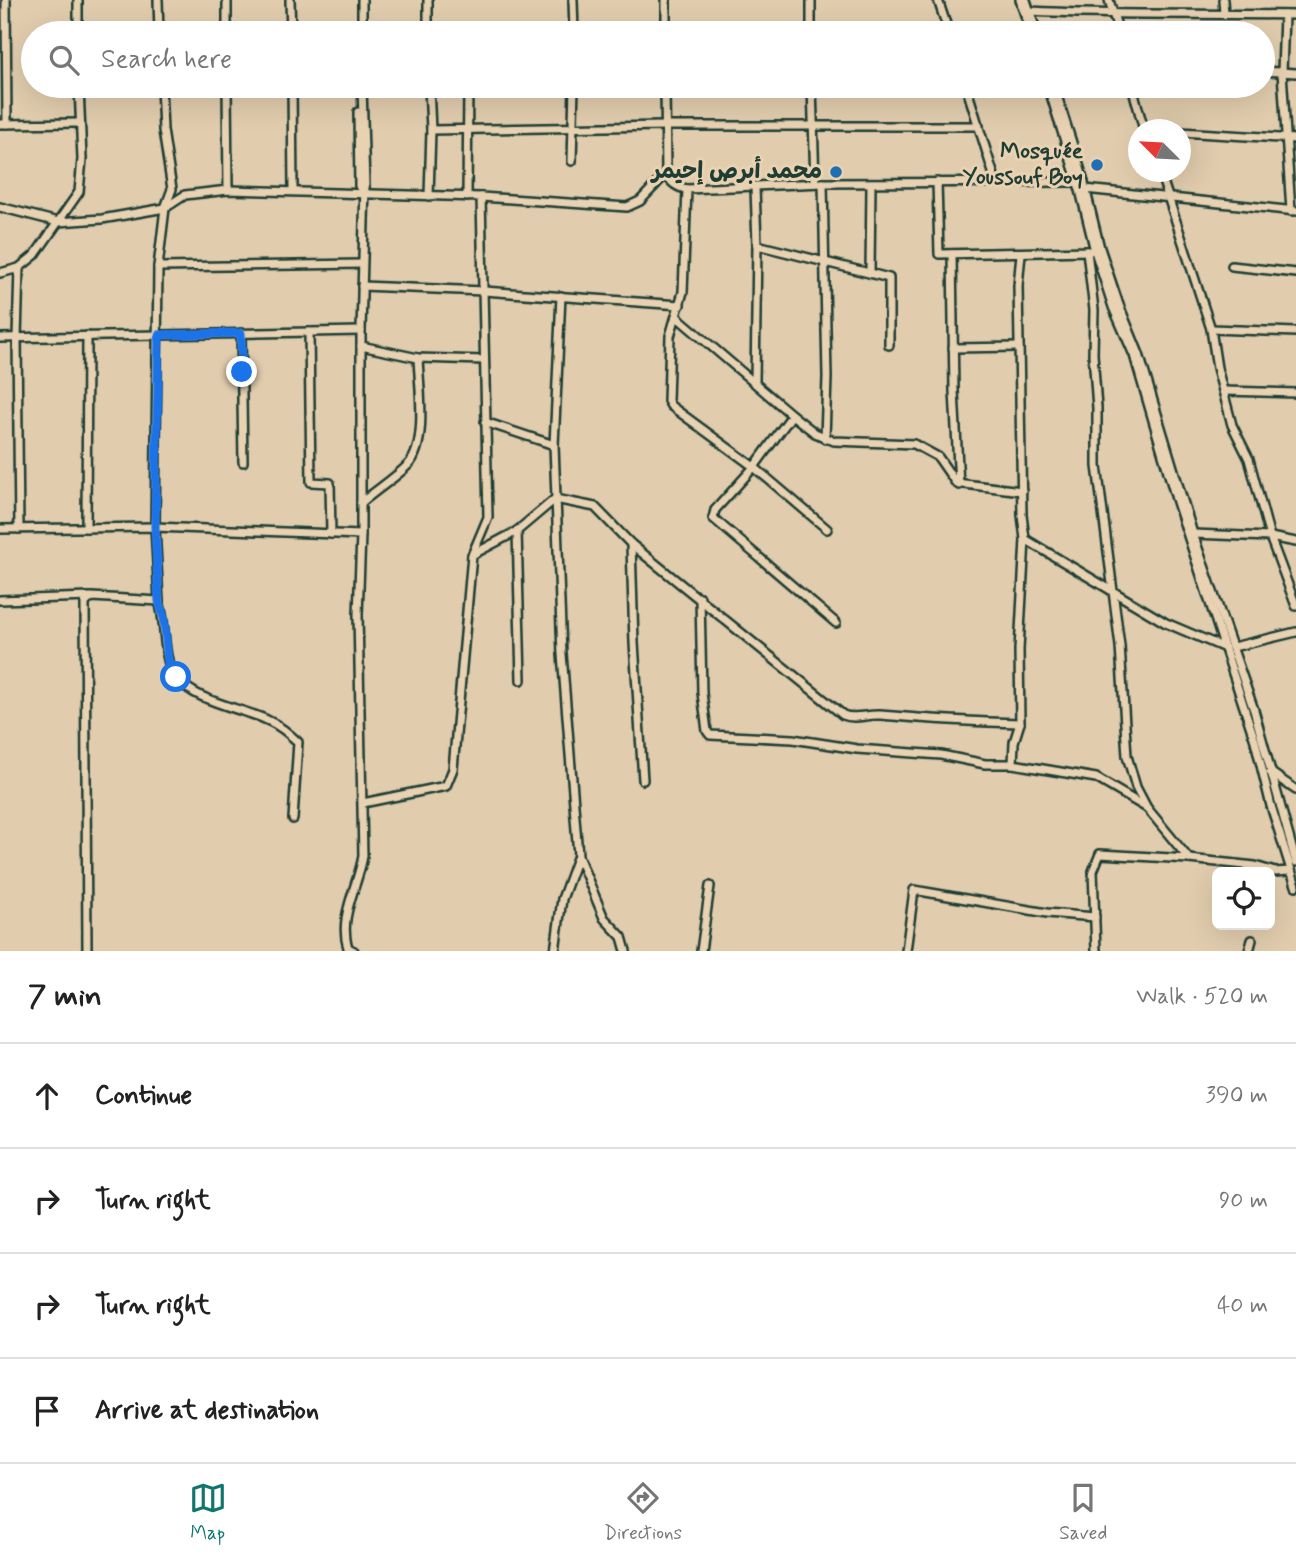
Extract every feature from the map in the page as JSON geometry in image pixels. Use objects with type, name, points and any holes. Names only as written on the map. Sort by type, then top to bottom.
[{"type":"street","points":[[6,0],[3,124],[79,123]]},
{"type":"street","points":[[78,0],[78,21]]},
{"type":"street","points":[[158,0],[159,21]]},
{"type":"street","points":[[227,0],[227,21]]},
{"type":"street","points":[[290,0],[291,21]]},
{"type":"street","points":[[359,0],[359,21]]},
{"type":"street","points":[[428,0],[428,21]]},
{"type":"street","points":[[573,0],[574,21]]},
{"type":"street","points":[[666,0],[666,21]]},
{"type":"street","points":[[811,0],[811,21]]},
{"type":"street","points":[[938,0],[945,21]]},
{"type":"street","points":[[1020,0],[1027,21]]},
{"type":"street","points":[[1026,0],[1033,21]]},
{"type":"street","points":[[1110,0],[1116,21]]},
{"type":"street","points":[[1223,0],[1224,13]]},
{"type":"street","points":[[1030,11],[1093,15],[1224,13],[1296,16]]},
{"type":"street","points":[[665,98],[666,174],[681,188],[819,183],[1082,184],[1293,211],[1282,72],[1284,15]]},
{"type":"street","points":[[1275,72],[1296,73]]},
{"type":"street","points":[[0,273],[19,268],[41,249],[75,201],[81,183],[79,98]]},
{"type":"street","points":[[161,98],[172,189],[166,208],[158,267],[155,527],[159,601],[164,618],[168,661],[176,677],[205,698],[269,721],[283,728],[298,742],[293,819]]},
{"type":"street","points":[[227,98],[228,190]]},
{"type":"street","points":[[292,98],[293,190]]},
{"type":"street","points":[[354,951],[348,948],[346,940],[347,916],[363,856],[358,615],[365,186],[361,98]]},
{"type":"street","points":[[429,196],[430,98]]},
{"type":"street","points":[[467,197],[468,98]]},
{"type":"street","points":[[572,161],[574,98]]},
{"type":"street","points":[[812,98],[823,261],[827,377],[825,439]]},
{"type":"street","points":[[970,98],[996,182]]},
{"type":"street","points":[[1052,98],[1082,184],[1091,251],[1097,466],[1120,646],[1127,756],[1136,787],[1147,808],[1189,859]]},
{"type":"street","points":[[1057,98],[1100,248],[1139,354],[1229,648],[1294,879]]},
{"type":"street","points":[[1135,98],[1141,119]]},
{"type":"street","points":[[431,130],[665,126],[979,126]]},
{"type":"street","points":[[1191,133],[1296,139]]},
{"type":"street","points":[[0,207],[58,222],[102,219],[166,208],[185,195],[228,190],[293,190],[481,197],[627,207],[640,201],[666,174]]},
{"type":"street","points":[[937,182],[939,254],[1091,251]]},
{"type":"street","points":[[1164,182],[1211,330],[1232,425],[1249,459],[1270,537],[1296,606]]},
{"type":"street","points":[[870,273],[871,184]]},
{"type":"street","points":[[755,187],[755,382]]},
{"type":"street","points":[[687,189],[684,278],[680,305],[670,336],[668,401],[671,406],[754,467],[827,529]]},
{"type":"street","points":[[363,803],[446,786],[453,769],[472,555],[488,517],[481,197]]},
{"type":"street","points":[[757,245],[889,278],[889,345]]},
{"type":"street","points":[[1091,251],[1134,355],[1176,499],[1263,740],[1296,862]]},
{"type":"street","points":[[952,254],[959,485]]},
{"type":"street","points":[[1013,764],[1014,742],[1020,723],[1019,650],[1025,539],[1022,515],[1019,347],[1021,254]]},
{"type":"street","points":[[158,267],[362,264]]},
{"type":"street","points":[[1232,265],[1296,273]]},
{"type":"street","points":[[19,268],[19,528]]},
{"type":"street","points":[[362,286],[484,291],[680,305]]},
{"type":"street","points":[[561,296],[554,444],[555,499],[562,654],[578,855],[604,918],[622,937],[626,951]]},
{"type":"street","points":[[676,316],[792,415],[825,439],[914,444],[938,457],[953,481],[959,485],[1023,491]]},
{"type":"street","points":[[1211,330],[1296,332]]},
{"type":"street","points":[[0,338],[361,331]]},
{"type":"street","points":[[309,332],[311,482],[330,483],[331,534]]},
{"type":"street","points":[[241,333],[243,462]]},
{"type":"street","points":[[86,528],[87,336]]},
{"type":"street","points":[[361,346],[418,358],[484,360]]},
{"type":"street","points":[[953,348],[1019,347]]},
{"type":"street","points":[[361,503],[409,464],[417,452],[418,358]]},
{"type":"street","points":[[1224,391],[1296,393]]},
{"type":"street","points":[[792,415],[754,467],[715,510],[713,518],[836,623]]},
{"type":"street","points":[[485,422],[554,444]]},
{"type":"street","points":[[472,555],[517,531],[555,499]]},
{"type":"street","points":[[555,499],[595,507],[631,544],[849,718],[876,715],[943,721],[1020,723]]},
{"type":"street","points":[[0,529],[155,527],[361,536]]},
{"type":"street","points":[[517,531],[521,680]]},
{"type":"street","points":[[1193,534],[1270,537],[1296,542]]},
{"type":"street","points":[[1025,539],[1166,623],[1229,648],[1296,632]]},
{"type":"street","points":[[631,544],[643,780]]},
{"type":"street","points":[[0,600],[92,597],[159,601]]},
{"type":"street","points":[[87,951],[85,603],[92,597]]},
{"type":"street","points":[[699,597],[702,693],[709,735],[793,739],[857,749],[942,755],[985,764],[1013,764],[1096,779],[1147,808]]},
{"type":"street","points":[[1270,772],[1296,790]]},
{"type":"street","points":[[1096,951],[1093,872],[1100,853],[1255,866],[1294,879]]},
{"type":"street","points":[[555,951],[562,899],[578,855]]},
{"type":"street","points":[[701,951],[710,886]]},
{"type":"street","points":[[905,951],[914,890],[1059,914],[1095,917]]},
{"type":"street","points":[[1250,951],[1252,940]]},
{"type":"place","name":"Mosquée Youssouf Boy","points":[[1097,165]]},
{"type":"place","name":"محمد أبرص إحيمر","points":[[836,172]]},
{"type":"route","points":[[176,677],[168,661],[164,618],[159,601],[155,527],[159,335],[241,333],[242,372]]}]
